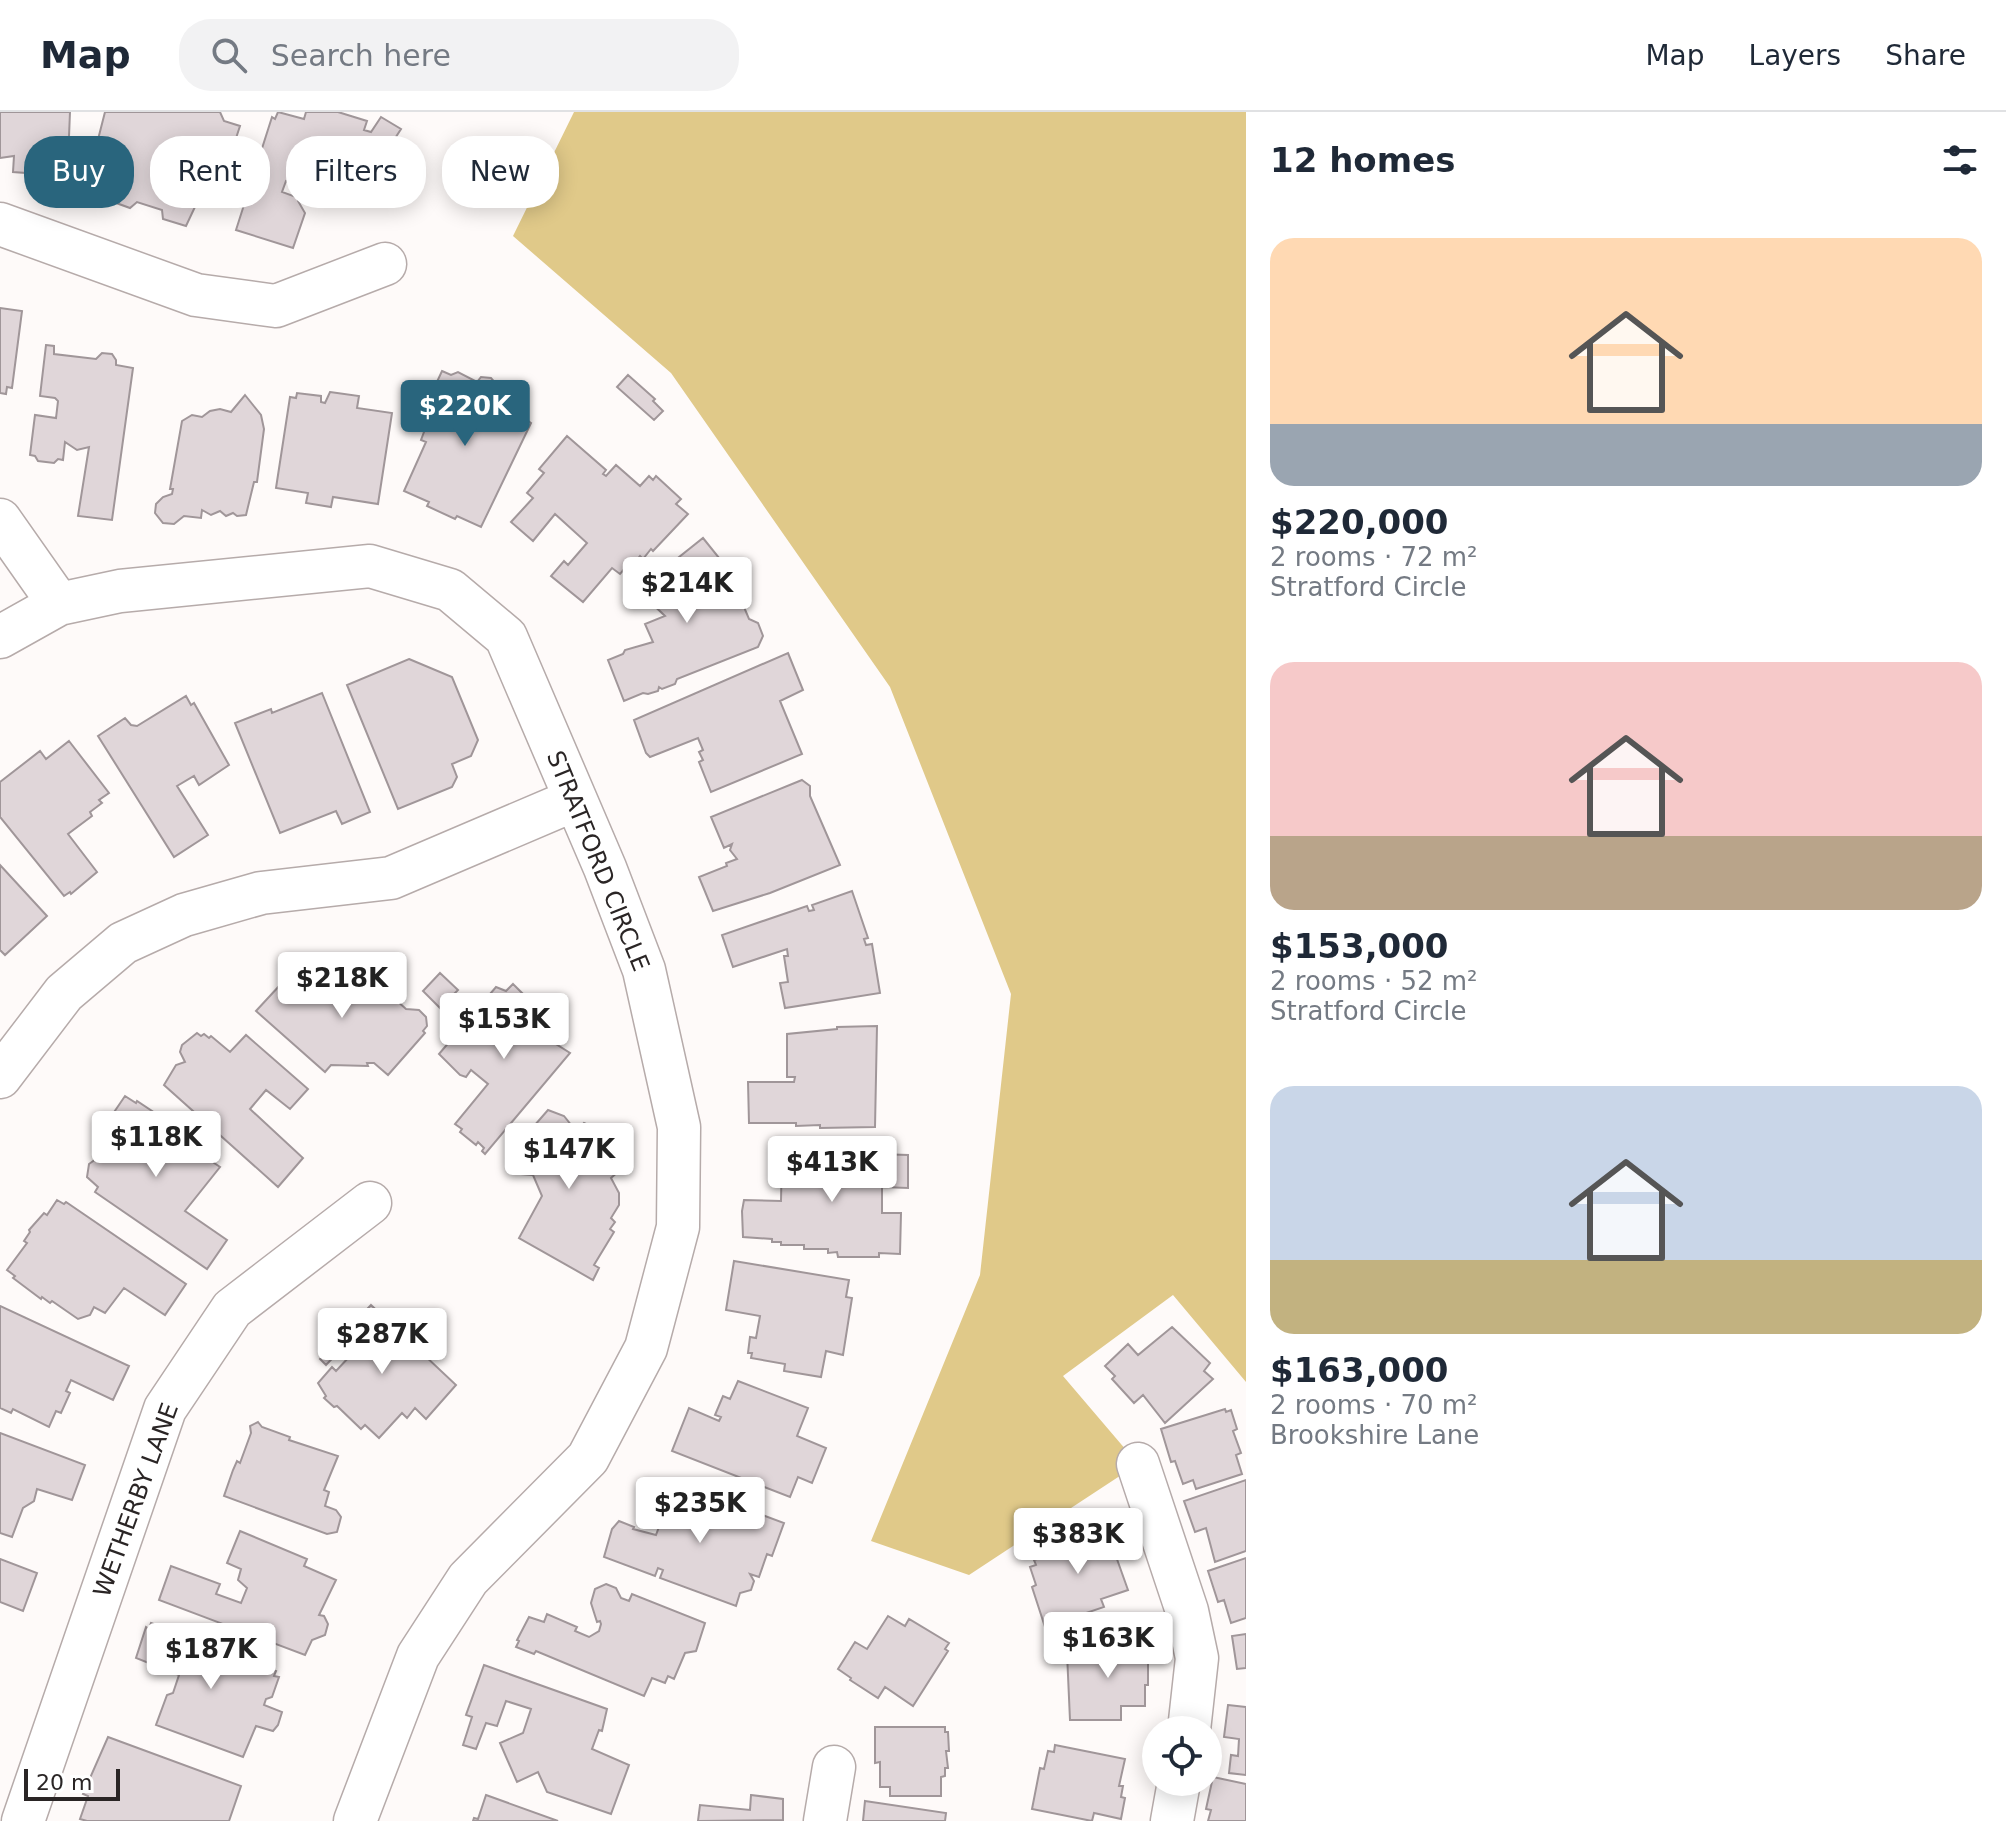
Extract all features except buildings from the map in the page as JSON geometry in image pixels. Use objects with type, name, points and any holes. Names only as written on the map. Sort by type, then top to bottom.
[{"type":"street","points":[[0,224],[196,295],[276,306],[385,264]]},
{"type":"street","points":[[0,520],[59,604]]},
{"type":"street","name":"STRATFORD CIRCLE","points":[[0,637],[59,604],[120,591],[370,566],[450,590],[506,637],[605,868],[644,970],[679,1127],[678,1227],[646,1348],[588,1458],[468,1579],[418,1656],[355,1821]]},
{"type":"street","points":[[0,1077],[64,993],[123,943],[184,915],[261,893],[391,878],[574,800]]},
{"type":"street","name":"WETHERBY LANE","points":[[23,1821],[165,1409],[232,1309],[370,1203]]},
{"type":"street","points":[[1138,1464],[1187,1611],[1197,1658],[1191,1716]]},
{"type":"street","points":[[825,1821],[834,1767]]},
{"type":"street","points":[[1172,1821],[1176,1796]]},
{"type":"shaded area","points":[[574,112],[1246,112],[1246,1382],[1173,1295],[1063,1376],[1138,1464],[969,1575],[871,1541],[980,1275],[1011,994],[890,687],[671,373],[513,236],[527,208],[559,208],[559,142]]}]
